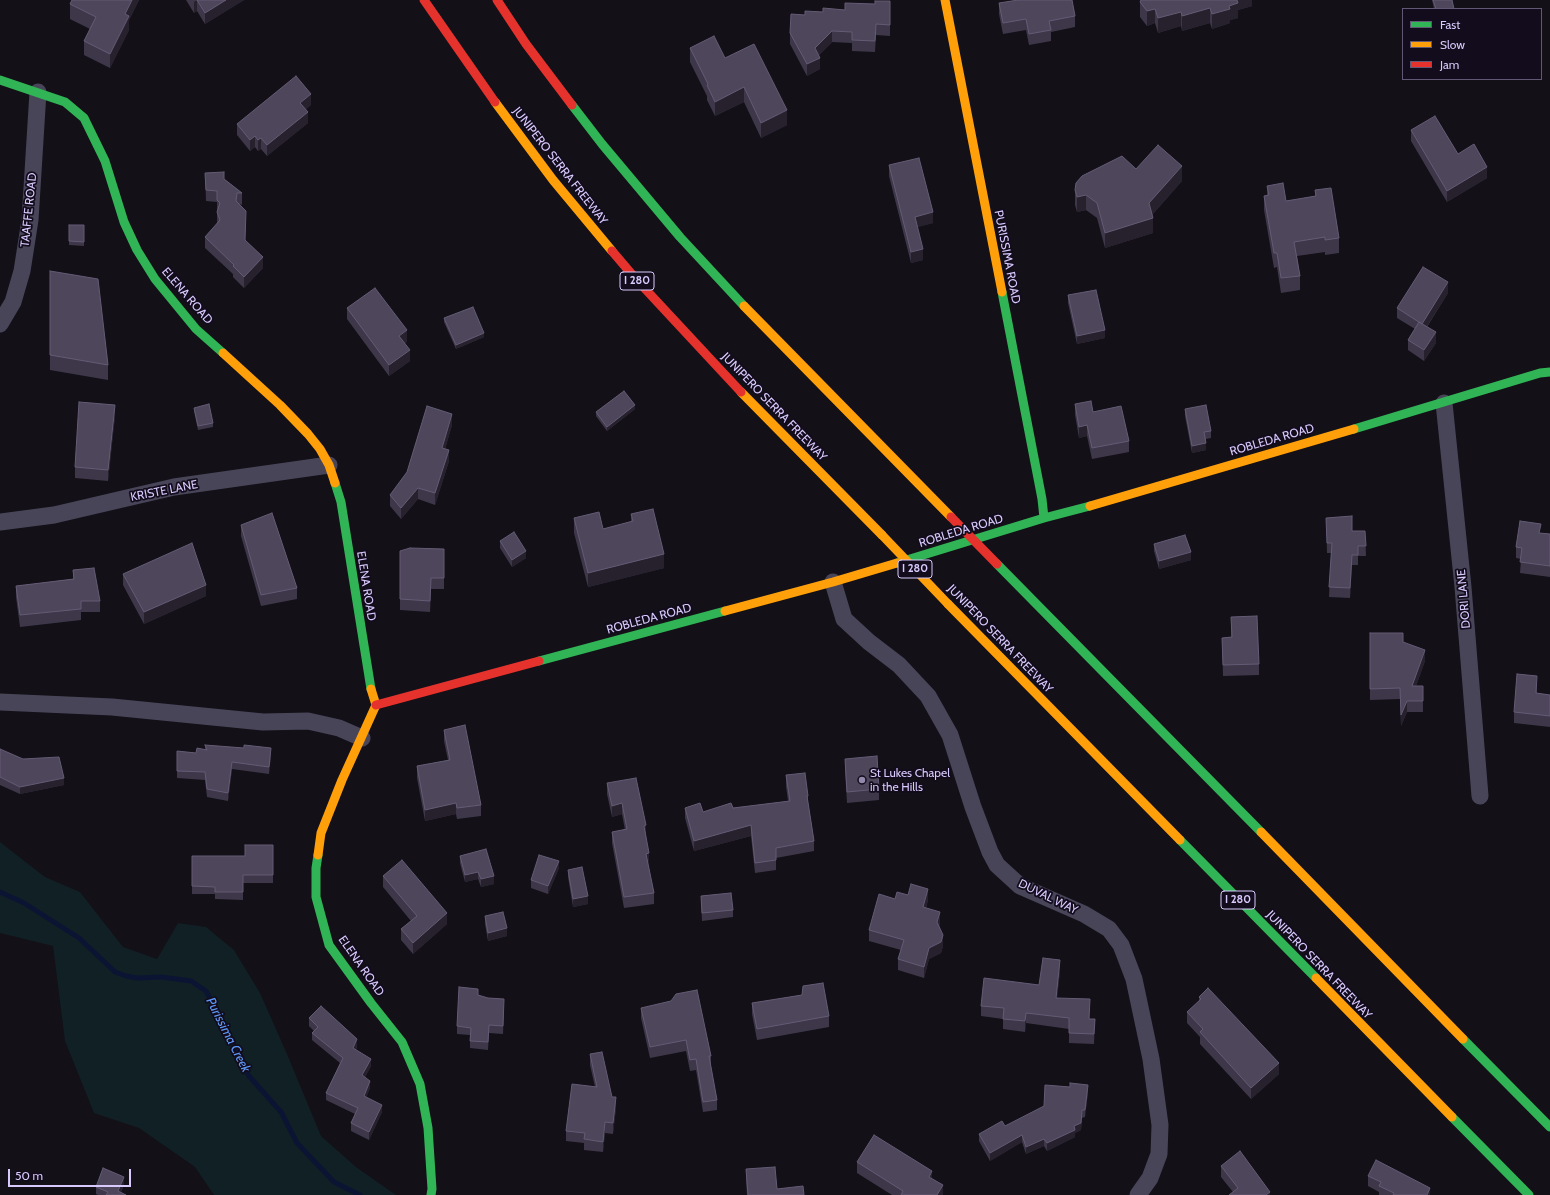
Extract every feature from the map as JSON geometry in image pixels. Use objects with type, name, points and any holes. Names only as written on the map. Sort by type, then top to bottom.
[{"type":"main road","name":"JUNIPERO SERRA FREEWAY","points":[[424,0],[479,81],[553,180],[635,278],[718,367],[948,604],[1529,1195]]},
{"type":"main road","points":[[498,0],[526,44],[602,144],[680,237],[761,324],[1550,1127]]},
{"type":"main road","name":"PURISSIMA ROAD","points":[[945,0],[1044,518]]},
{"type":"main road","name":"ELENA ROAD","points":[[0,80],[65,102],[84,118],[105,161],[124,222],[137,250],[155,279],[196,328],[280,405],[308,434],[320,449],[329,465],[341,502],[369,682],[376,705],[342,780],[321,833],[316,868],[316,897],[329,945],[371,1003],[402,1042],[420,1084],[428,1128],[432,1189],[431,1195]]},
{"type":"main road","name":"ROBLEDA ROAD","points":[[376,705],[833,582],[1044,518],[1119,498],[1444,403],[1540,373],[1550,372]]},
{"type":"street","name":"TAAFFE ROAD","points":[[0,324],[13,302],[22,271],[30,220],[38,92]]},
{"type":"street","name":"DORI LANE","points":[[1444,403],[1463,588],[1480,796]]},
{"type":"street","name":"KRISTE LANE","points":[[0,522],[54,516],[174,488],[329,465]]},
{"type":"street","name":"DUVAL WAY","points":[[833,582],[844,619],[869,642],[899,665],[928,696],[950,735],[973,807],[990,852],[997,865],[1020,886],[1084,914],[1109,929],[1121,945],[1134,979],[1151,1059],[1160,1125],[1159,1154],[1150,1178],[1138,1195]]},
{"type":"street","points":[[0,702],[112,707],[263,722],[308,721],[339,728],[362,738]]},
{"type":"shaded area","points":[[0,842],[45,877],[80,892],[123,947],[157,959],[178,923],[206,927],[234,950],[260,993],[321,1136],[356,1167],[396,1195],[214,1195],[195,1167],[139,1128],[94,1113],[65,1041],[53,946],[0,933]]},
{"type":"building","points":[[72,0],[132,0],[125,14],[129,16],[110,54],[84,41],[96,17],[70,4]]},
{"type":"building","points":[[197,0],[226,0],[205,13]]},
{"type":"building","points":[[1018,0],[1072,0],[1075,16],[1049,21],[1051,30],[1029,34],[1026,19],[1003,23],[999,3]]},
{"type":"building","points":[[1141,0],[1237,0],[1238,3],[1229,6],[1230,9],[1212,14],[1210,8],[1182,16],[1181,12],[1158,18],[1155,9],[1147,11],[1140,2]]},
{"type":"building","points":[[1433,0],[1452,0],[1454,8],[1436,8]]},
{"type":"building","points":[[875,1],[890,1],[890,25],[876,24],[875,41],[852,40],[852,32],[832,31],[815,48],[820,58],[807,64],[790,33],[791,14],[805,15],[805,11],[823,12],[823,8],[845,10],[845,3],[875,4]]},
{"type":"building","points":[[714,36],[725,58],[754,44],[787,110],[761,123],[744,87],[715,102],[707,85],[708,84],[690,48]]},
{"type":"building","points":[[296,76],[311,94],[300,103],[308,112],[267,145],[261,138],[258,140],[255,136],[250,140],[237,124]]},
{"type":"building","points":[[1435,116],[1458,154],[1474,144],[1487,167],[1447,191],[1411,130]]},
{"type":"building","points":[[1158,145],[1182,166],[1149,203],[1153,218],[1105,233],[1097,203],[1086,195],[1077,197],[1075,190],[1076,183],[1082,176],[1122,156],[1136,169]]},
{"type":"building","points":[[919,158],[933,212],[915,217],[923,249],[911,252],[889,165]]},
{"type":"building","points":[[224,172],[224,179],[242,193],[237,193],[236,201],[246,211],[245,240],[263,257],[244,277],[233,266],[234,265],[205,237],[220,220],[217,212],[220,203],[217,200],[217,191],[206,190],[205,173]]},
{"type":"building","points":[[1283,183],[1286,201],[1316,196],[1315,190],[1331,188],[1339,238],[1325,240],[1325,237],[1294,242],[1300,276],[1281,278],[1277,253],[1274,253],[1264,196],[1269,195],[1267,186]]},
{"type":"building","points":[[69,225],[84,225],[84,242],[69,241]]},
{"type":"building","points":[[1423,267],[1448,282],[1422,324],[1397,308]]},
{"type":"building","points":[[50,271],[98,279],[108,365],[50,355]]},
{"type":"building","points":[[375,288],[407,330],[399,336],[410,350],[389,365],[347,308]]},
{"type":"building","points":[[1096,290],[1105,330],[1077,336],[1068,295]]},
{"type":"building","points":[[473,307],[484,333],[456,345],[444,318]]},
{"type":"building","points":[[1419,322],[1436,332],[1424,350],[1408,340]]},
{"type":"building","points":[[624,391],[635,405],[607,427],[596,412]]},
{"type":"building","points":[[1091,401],[1093,412],[1121,406],[1129,441],[1092,448],[1087,425],[1079,427],[1075,404]]},
{"type":"building","points":[[79,402],[115,405],[108,470],[75,467]]},
{"type":"building","points":[[209,404],[213,423],[198,426],[194,408]]},
{"type":"building","points":[[1206,405],[1211,431],[1204,432],[1206,443],[1192,446],[1185,409]]},
{"type":"building","points":[[427,406],[452,414],[442,448],[449,450],[435,493],[418,488],[401,508],[390,495],[407,472]]},
{"type":"building","points":[[653,509],[664,554],[588,573],[574,518],[599,512],[603,529],[633,521],[631,514]]},
{"type":"building","points":[[272,513],[297,588],[261,595],[241,525]]},
{"type":"building","points":[[1352,516],[1352,531],[1365,531],[1366,546],[1358,546],[1358,555],[1352,555],[1350,588],[1329,587],[1332,543],[1327,543],[1326,518]]},
{"type":"building","points":[[1520,521],[1541,524],[1539,533],[1550,534],[1550,566],[1520,562],[1522,548],[1516,547]]},
{"type":"building","points":[[514,532],[526,551],[512,560],[500,541]]},
{"type":"building","points":[[1185,535],[1191,552],[1159,561],[1154,544]]},
{"type":"building","points":[[192,543],[206,585],[144,612],[123,574]]},
{"type":"building","points":[[410,548],[444,549],[444,578],[431,578],[430,601],[400,599],[400,551]]},
{"type":"building","points":[[94,568],[100,601],[81,601],[81,609],[20,615],[16,586],[74,579],[73,570]]},
{"type":"building","points":[[1257,616],[1259,664],[1223,665],[1222,638],[1232,637],[1231,617]]},
{"type":"building","points":[[1370,633],[1403,633],[1403,642],[1425,650],[1412,686],[1423,686],[1423,701],[1407,701],[1401,715],[1400,688],[1370,689]]},
{"type":"building","points":[[1517,674],[1537,676],[1536,693],[1550,695],[1550,716],[1514,712]]},
{"type":"building","points":[[465,725],[481,805],[457,808],[456,803],[425,810],[417,766],[450,760],[444,730]]},
{"type":"building","points":[[205,745],[244,748],[244,745],[271,748],[269,767],[232,762],[228,793],[207,789],[205,772],[177,771],[177,751],[196,753],[197,748],[207,750]]},
{"type":"building","points":[[0,749],[23,759],[59,757],[64,778],[20,787],[0,777]]},
{"type":"building","points":[[877,756],[879,789],[847,792],[845,759]]},
{"type":"building","points":[[805,773],[814,841],[776,848],[776,860],[755,863],[751,825],[694,841],[685,808],[700,803],[703,812],[731,803],[733,808],[790,801],[786,775]]},
{"type":"building","points":[[636,778],[646,825],[644,826],[649,853],[646,854],[654,893],[624,897],[612,832],[627,829],[622,803],[612,806],[607,783]]},
{"type":"building","points":[[245,845],[273,845],[273,875],[243,875],[243,892],[215,892],[215,887],[192,886],[192,856],[245,856]]},
{"type":"building","points":[[486,849],[494,876],[481,879],[478,872],[465,875],[460,856]]},
{"type":"building","points":[[539,855],[559,861],[548,886],[531,880]]},
{"type":"building","points":[[402,860],[447,913],[413,943],[401,929],[417,916],[383,876]]},
{"type":"building","points":[[582,867],[588,896],[573,899],[568,870]]},
{"type":"building","points":[[911,884],[928,889],[923,907],[940,912],[937,922],[943,935],[941,942],[929,948],[924,967],[898,959],[904,940],[869,930],[879,894],[895,899],[897,892],[908,895]]},
{"type":"building","points":[[731,893],[733,910],[702,913],[701,896]]},
{"type":"building","points":[[503,912],[507,928],[488,933],[485,916]]},
{"type":"building","points":[[1043,958],[1060,960],[1056,998],[1090,999],[1089,1019],[1095,1019],[1094,1034],[1069,1033],[1069,1018],[1026,1013],[1025,1021],[1003,1019],[1004,1008],[981,1006],[984,978],[1039,985]]},
{"type":"building","points":[[823,983],[829,1016],[757,1029],[752,1003],[802,995],[803,986]]},
{"type":"building","points":[[459,987],[478,989],[478,995],[488,998],[504,999],[503,1026],[489,1025],[488,1042],[470,1041],[471,1028],[457,1026]]},
{"type":"building","points":[[1208,988],[1279,1063],[1251,1088],[1200,1032],[1203,1029],[1187,1012],[1201,999],[1199,997]]},
{"type":"building","points":[[697,990],[711,1056],[709,1056],[717,1100],[703,1102],[696,1059],[690,1060],[686,1040],[650,1047],[641,1008],[671,1001],[676,994]]},
{"type":"building","points":[[321,1006],[357,1039],[353,1048],[371,1059],[362,1075],[370,1081],[364,1096],[382,1105],[369,1132],[351,1123],[358,1108],[326,1093],[343,1058],[312,1033],[318,1027],[309,1018]]},
{"type":"building","points":[[602,1052],[612,1097],[616,1097],[613,1123],[605,1122],[603,1142],[584,1139],[585,1133],[566,1131],[572,1084],[597,1087],[590,1054]]},
{"type":"building","points":[[1070,1083],[1088,1085],[1085,1110],[1082,1110],[1081,1123],[1074,1126],[1075,1130],[1047,1143],[1044,1139],[1026,1147],[1022,1135],[990,1153],[979,1134],[1002,1121],[1005,1126],[1044,1106],[1045,1085],[1070,1087]]},
{"type":"building","points":[[874,1135],[932,1171],[929,1177],[943,1185],[937,1195],[901,1195],[903,1191],[857,1162]]},
{"type":"building","points":[[1240,1151],[1270,1192],[1266,1195],[1229,1195],[1238,1188],[1221,1166]]},
{"type":"building","points":[[1376,1160],[1430,1188],[1427,1195],[1393,1195],[1394,1193],[1379,1186],[1381,1182],[1368,1176]]},
{"type":"building","points":[[775,1167],[777,1189],[803,1186],[804,1195],[748,1195],[746,1169]]},
{"type":"building","points":[[103,1168],[124,1177],[118,1191],[126,1195],[106,1195],[108,1192],[96,1187]]},
{"type":"waterway","name":"Purissima Creek","points":[[0,892],[24,903],[79,938],[115,972],[137,978],[161,977],[191,981],[206,991],[248,1075],[281,1112],[297,1143],[334,1182],[360,1195]]},
{"type":"traffic: fast","points":[[0,80],[65,102],[84,118],[105,161],[124,222],[137,250],[155,279],[196,329],[223,353]]},
{"type":"traffic: fast","points":[[572,105],[602,144],[680,237],[744,306]]},
{"type":"traffic: fast","points":[[1002,292],[1042,499],[1044,518]]},
{"type":"traffic: fast","points":[[1354,429],[1540,373],[1550,372]]},
{"type":"traffic: fast","points":[[335,483],[341,502],[371,689]]},
{"type":"traffic: fast","points":[[897,563],[1044,518],[1090,506]]},
{"type":"traffic: fast","points":[[997,564],[1261,832]]},
{"type":"traffic: fast","points":[[539,661],[725,611]]},
{"type":"traffic: fast","points":[[1180,840],[1316,978]]},
{"type":"traffic: fast","points":[[318,855],[316,868],[316,897],[329,945],[371,1003],[402,1042],[420,1084],[428,1128],[432,1189],[431,1195]]},
{"type":"traffic: fast","points":[[1463,1039],[1550,1127]]},
{"type":"traffic: fast","points":[[1452,1117],[1529,1195]]},
{"type":"traffic: slow","points":[[945,0],[1002,292]]},
{"type":"traffic: slow","points":[[495,102],[553,180],[612,251]]},
{"type":"traffic: slow","points":[[744,306],[951,517]]},
{"type":"traffic: slow","points":[[223,353],[280,405],[308,434],[320,449],[329,465],[335,483]]},
{"type":"traffic: slow","points":[[741,392],[882,535]]},
{"type":"traffic: slow","points":[[1090,506],[1354,429]]},
{"type":"traffic: slow","points":[[882,535],[948,604]]},
{"type":"traffic: slow","points":[[725,611],[897,563]]},
{"type":"traffic: slow","points":[[948,604],[1180,840]]},
{"type":"traffic: slow","points":[[318,855],[321,833],[342,780],[376,705],[371,689]]},
{"type":"traffic: slow","points":[[1261,832],[1463,1039]]},
{"type":"traffic: slow","points":[[1316,978],[1452,1117]]},
{"type":"traffic: jam","points":[[424,0],[495,102]]},
{"type":"traffic: jam","points":[[497,0],[526,44],[572,105]]},
{"type":"traffic: jam","points":[[612,251],[635,278],[741,392]]},
{"type":"traffic: jam","points":[[951,517],[997,564]]},
{"type":"traffic: jam","points":[[376,705],[539,661]]},
{"type":"place","name":"St Lukes Chapel in the Hills","points":[[862,780]]}]
